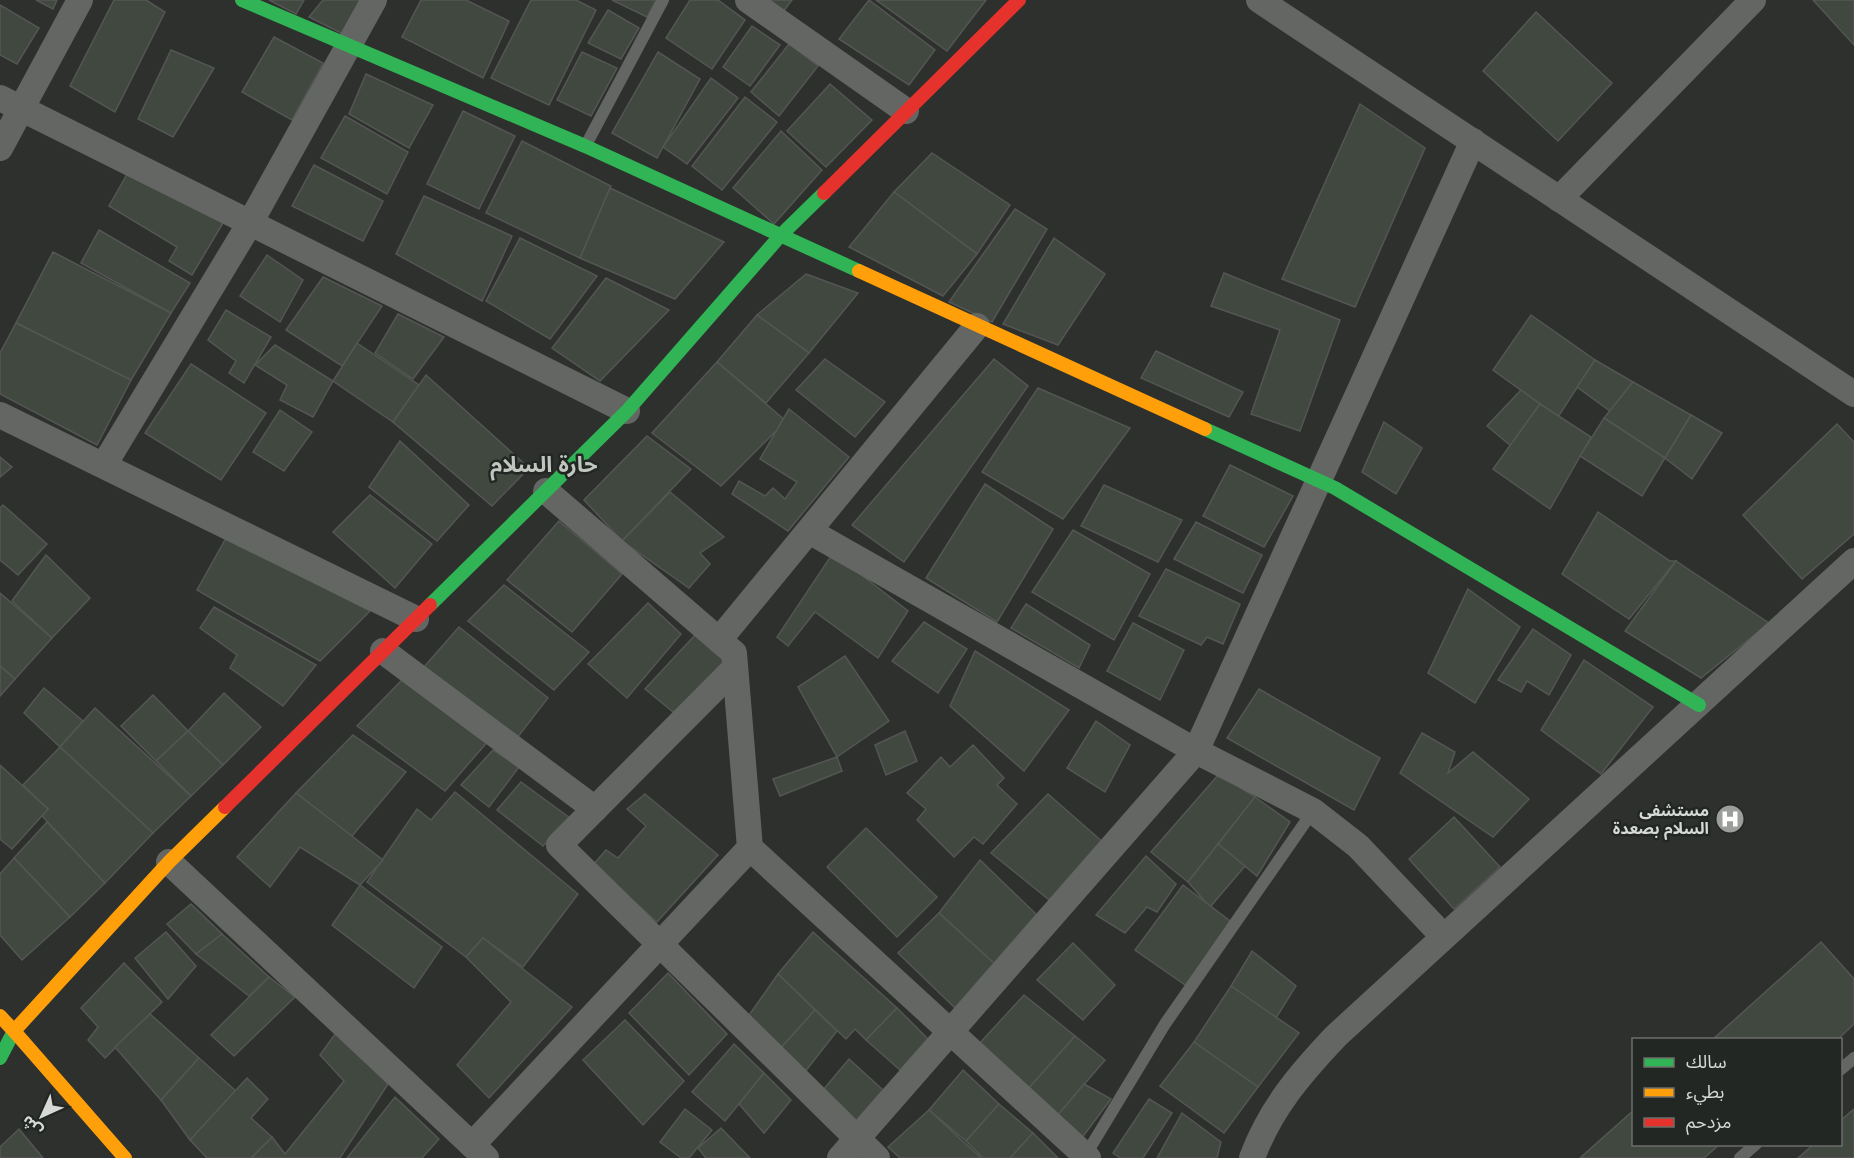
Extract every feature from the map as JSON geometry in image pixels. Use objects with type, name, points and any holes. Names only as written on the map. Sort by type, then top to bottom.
[{"type":"main road","points":[[242,0],[585,146],[1318,480],[1699,705]]},
{"type":"main road","points":[[0,1058],[14,1031],[169,862],[627,411],[781,235],[1019,0]]},
{"type":"main road","points":[[0,1016],[125,1158]]},
{"type":"main road","points":[[0,1039],[14,1031]]},
{"type":"street","points":[[0,148],[11,103],[80,0]]},
{"type":"street","points":[[104,465],[250,223],[374,0]]},
{"type":"street","points":[[748,0],[906,111]]},
{"type":"street","points":[[1259,0],[1854,394]]},
{"type":"street","points":[[1559,199],[1753,0]]},
{"type":"street","points":[[11,103],[627,411]]},
{"type":"street","points":[[848,1148],[1196,751],[1473,141]]},
{"type":"street","points":[[719,640],[977,326]]},
{"type":"street","points":[[0,415],[416,619]]},
{"type":"street","points":[[546,490],[734,653],[750,848],[1086,1157]]},
{"type":"street","points":[[809,531],[1196,751],[1313,812],[1358,846],[1443,936]]},
{"type":"street","points":[[1252,1158],[1268,1119],[1300,1074],[1336,1036],[1854,561]]},
{"type":"street","points":[[383,651],[595,809]]},
{"type":"street","points":[[735,668],[559,845],[659,945],[848,1148],[877,1158]]},
{"type":"street","points":[[169,862],[479,1151],[659,945],[750,848]]},
{"type":"lane","points":[[585,146],[663,0]]},
{"type":"lane","points":[[1086,1157],[1165,1023],[1313,812]]},
{"type":"lane","points":[[1842,1068],[1854,1058]]},
{"type":"lane","points":[[1740,1158],[1753,1146]]},
{"type":"building","points":[[36,0],[57,0],[53,9]]},
{"type":"building","points":[[114,0],[146,0],[165,12],[115,112],[70,86]]},
{"type":"building","points":[[269,0],[304,0],[296,14]]},
{"type":"building","points":[[323,0],[364,0],[345,35],[309,17]]},
{"type":"building","points":[[421,0],[466,0],[509,21],[483,78],[402,37]]},
{"type":"building","points":[[531,0],[576,0],[596,10],[549,105],[491,78]]},
{"type":"building","points":[[612,0],[656,0],[647,17]]},
{"type":"building","points":[[690,0],[718,0],[745,20],[712,69],[666,38]]},
{"type":"building","points":[[767,0],[792,0],[783,12]]},
{"type":"building","points":[[869,0],[935,50],[909,85],[839,39]]},
{"type":"building","points":[[876,0],[986,0],[947,51]]},
{"type":"building","points":[[1813,0],[1854,0],[1854,45]]},
{"type":"building","points":[[0,5],[39,28],[17,64],[0,55]]},
{"type":"building","points":[[608,10],[639,28],[621,59],[588,43]]},
{"type":"building","points":[[1536,12],[1612,83],[1558,141],[1483,71]]},
{"type":"building","points":[[752,26],[780,45],[750,86],[723,67]]},
{"type":"building","points":[[274,37],[323,63],[292,120],[242,92]]},
{"type":"building","points":[[789,44],[818,66],[779,116],[751,92]]},
{"type":"building","points":[[171,50],[214,68],[173,137],[138,119]]},
{"type":"building","points":[[582,52],[617,68],[591,116],[557,100]]},
{"type":"building","points":[[658,52],[700,79],[657,158],[612,133]]},
{"type":"building","points":[[366,74],[433,105],[409,148],[349,114]]},
{"type":"building","points":[[711,78],[738,98],[687,164],[663,147]]},
{"type":"building","points":[[830,84],[872,120],[826,167],[787,131]]},
{"type":"building","points":[[745,97],[777,122],[722,190],[692,166]]},
{"type":"building","points":[[1360,104],[1425,148],[1355,307],[1282,279]]},
{"type":"building","points":[[463,111],[515,136],[479,209],[427,184]]},
{"type":"building","points":[[345,116],[408,152],[387,194],[321,158]]},
{"type":"building","points":[[781,131],[822,170],[774,224],[733,188]]},
{"type":"building","points":[[522,141],[611,186],[580,258],[486,213]]},
{"type":"building","points":[[932,153],[1010,205],[977,254],[894,192]]},
{"type":"building","points":[[314,165],[383,201],[363,241],[292,206]]},
{"type":"building","points":[[130,169],[223,223],[192,275],[169,261],[177,247],[109,206]]},
{"type":"building","points":[[610,188],[724,242],[675,299],[580,258]]},
{"type":"building","points":[[894,192],[977,254],[943,296],[849,247]]},
{"type":"building","points":[[424,196],[512,236],[482,301],[396,254]]},
{"type":"building","points":[[1015,209],[1047,229],[992,322],[949,302]]},
{"type":"building","points":[[99,230],[190,283],[171,313],[81,263]]},
{"type":"building","points":[[520,238],[597,276],[550,339],[486,301]]},
{"type":"building","points":[[1054,238],[1105,274],[1058,345],[1003,324]]},
{"type":"building","points":[[53,252],[171,313],[131,380],[16,323]]},
{"type":"building","points":[[267,255],[303,280],[280,322],[240,296]]},
{"type":"building","points":[[1224,273],[1340,320],[1300,431],[1251,414],[1280,330],[1211,306]]},
{"type":"building","points":[[806,274],[858,293],[809,353],[757,315]]},
{"type":"building","points":[[323,277],[382,306],[342,366],[286,330]]},
{"type":"building","points":[[606,278],[669,310],[600,381],[552,348]]},
{"type":"building","points":[[226,310],[271,337],[244,383],[229,373],[236,361],[208,340]]},
{"type":"building","points":[[398,314],[444,337],[413,379],[375,353]]},
{"type":"building","points":[[757,315],[809,353],[766,403],[717,362]]},
{"type":"building","points":[[1531,315],[1595,360],[1558,417],[1493,370]]},
{"type":"building","points":[[16,323],[131,380],[97,445],[0,394],[0,353]]},
{"type":"building","points":[[357,343],[419,385],[393,422],[333,381]]},
{"type":"building","points":[[275,345],[333,381],[313,417],[280,400],[287,385],[255,365]]},
{"type":"building","points":[[1156,351],[1243,392],[1229,417],[1141,378]]},
{"type":"building","points":[[825,359],[885,402],[855,437],[796,390]]},
{"type":"building","points":[[994,359],[1028,386],[904,562],[852,525]]},
{"type":"building","points":[[1595,360],[1633,382],[1610,411],[1577,387]]},
{"type":"building","points":[[717,362],[786,421],[721,486],[652,433]]},
{"type":"building","points":[[191,364],[266,413],[221,480],[145,433]]},
{"type":"building","points":[[426,375],[529,468],[492,506],[393,422]]},
{"type":"building","points":[[1633,382],[1691,415],[1665,458],[1604,418]]},
{"type":"building","points":[[1038,388],[1130,428],[1063,519],[982,472]]},
{"type":"building","points":[[1521,390],[1540,404],[1511,446],[1487,426]]},
{"type":"building","points":[[1540,404],[1591,437],[1550,509],[1493,469]]},
{"type":"building","points":[[789,409],[849,457],[788,531],[732,494],[739,481],[765,496],[773,488],[785,499],[797,482],[760,459]]},
{"type":"building","points":[[280,410],[312,432],[284,471],[253,452]]},
{"type":"building","points":[[1691,415],[1722,433],[1692,479],[1665,458]]},
{"type":"building","points":[[1604,418],[1665,458],[1642,496],[1580,456]]},
{"type":"building","points":[[1384,422],[1422,448],[1396,494],[1362,472]]},
{"type":"building","points":[[1837,424],[1854,442],[1854,534],[1802,579],[1743,515]]},
{"type":"building","points":[[647,436],[691,469],[622,541],[584,500]]},
{"type":"building","points":[[400,441],[469,505],[437,541],[369,487]]},
{"type":"building","points":[[0,457],[12,467],[0,477]]},
{"type":"building","points":[[1230,465],[1293,496],[1264,547],[1203,516]]},
{"type":"building","points":[[985,484],[1053,529],[997,622],[926,578]]},
{"type":"building","points":[[1104,485],[1182,520],[1158,562],[1081,526]]},
{"type":"building","points":[[670,492],[724,537],[700,553],[710,564],[689,588],[622,541]]},
{"type":"building","points":[[370,495],[432,544],[395,588],[333,532]]},
{"type":"building","points":[[3,505],[47,544],[18,575],[0,560],[0,508]]},
{"type":"building","points":[[1598,512],[1670,561],[1676,561],[1629,619],[1562,574]]},
{"type":"building","points":[[559,521],[622,574],[572,632],[507,580]]},
{"type":"building","points":[[1196,522],[1262,555],[1243,593],[1174,559]]},
{"type":"building","points":[[1073,530],[1150,574],[1114,640],[1032,592]]},
{"type":"building","points":[[226,538],[370,611],[320,661],[197,590]]},
{"type":"building","points":[[833,553],[908,611],[878,658],[815,612],[788,646],[777,637]]},
{"type":"building","points":[[46,555],[90,598],[52,638],[12,601]]},
{"type":"building","points":[[1676,561],[1769,623],[1701,678],[1625,631]]},
{"type":"building","points":[[1166,569],[1240,604],[1223,644],[1207,637],[1201,645],[1139,616]]},
{"type":"building","points":[[504,585],[589,652],[554,690],[468,621]]},
{"type":"building","points":[[1468,589],[1520,627],[1475,703],[1428,673]]},
{"type":"building","points":[[0,593],[52,638],[15,679],[0,666]]},
{"type":"building","points":[[648,603],[681,634],[627,698],[588,664]]},
{"type":"building","points":[[1026,604],[1090,645],[1079,668],[1011,628]]},
{"type":"building","points":[[214,607],[316,665],[283,706],[230,668],[237,655],[200,628]]},
{"type":"building","points":[[924,622],[967,649],[938,693],[892,661]]},
{"type":"building","points":[[1133,623],[1184,650],[1160,700],[1107,671]]},
{"type":"building","points":[[459,627],[548,698],[517,738],[424,667]]},
{"type":"building","points":[[1533,629],[1571,655],[1549,695],[1527,681],[1521,692],[1498,680]]},
{"type":"building","points":[[695,635],[727,662],[678,716],[645,689]]},
{"type":"building","points":[[975,651],[1069,710],[1024,771],[950,706]]},
{"type":"building","points":[[845,656],[889,721],[837,757],[798,687]]},
{"type":"building","points":[[1584,660],[1653,707],[1601,774],[1541,730]]},
{"type":"building","points":[[0,666],[15,679],[0,696]]},
{"type":"building","points":[[405,677],[489,740],[445,791],[357,726]]},
{"type":"building","points":[[44,688],[83,721],[60,747],[24,713]]},
{"type":"building","points":[[1259,689],[1380,758],[1354,810],[1227,738]]},
{"type":"building","points":[[224,693],[261,727],[223,765],[188,731]]},
{"type":"building","points":[[153,695],[188,731],[156,761],[121,726]]},
{"type":"building","points":[[95,708],[191,796],[153,833],[60,747]]},
{"type":"building","points":[[1096,721],[1130,745],[1105,792],[1067,768]]},
{"type":"building","points":[[188,731],[223,765],[191,796],[156,761]]},
{"type":"building","points":[[905,731],[917,761],[886,775],[875,745]]},
{"type":"building","points":[[1422,733],[1455,752],[1448,773],[1473,752],[1529,799],[1493,837],[1400,773]]},
{"type":"building","points":[[353,735],[406,772],[352,836],[296,793]]},
{"type":"building","points":[[973,745],[1004,778],[997,785],[1017,804],[983,844],[974,837],[954,857],[917,820],[926,809],[907,793],[941,757],[950,767]]},
{"type":"building","points":[[60,747],[153,833],[105,883],[42,816],[48,809],[23,785]]},
{"type":"building","points":[[493,750],[519,767],[489,807],[461,785]]},
{"type":"building","points":[[837,757],[842,771],[780,796],[773,779]]},
{"type":"building","points":[[0,765],[48,809],[12,849],[0,839]]},
{"type":"building","points":[[1219,774],[1255,797],[1188,882],[1151,852]]},
{"type":"building","points":[[521,782],[570,818],[543,846],[497,810]]},
{"type":"building","points":[[455,792],[578,894],[523,967],[483,938],[466,957],[367,882],[417,809],[431,820]]},
{"type":"building","points":[[296,793],[383,860],[360,885],[300,847],[270,887],[237,857]]},
{"type":"building","points":[[645,794],[718,855],[657,922],[593,865],[606,850],[618,858],[646,826],[627,809]]},
{"type":"building","points":[[1048,794],[1105,844],[1053,903],[991,853]]},
{"type":"building","points":[[1255,797],[1290,822],[1257,876],[1218,844]]},
{"type":"building","points":[[1454,817],[1500,867],[1454,909],[1409,859]]},
{"type":"building","points":[[47,822],[105,883],[70,917],[14,858]]},
{"type":"building","points":[[866,828],[937,897],[897,937],[827,867]]},
{"type":"building","points":[[1218,844],[1245,866],[1210,907],[1188,882]]},
{"type":"building","points":[[1146,856],[1176,884],[1157,912],[1147,907],[1125,933],[1096,915]]},
{"type":"building","points":[[14,858],[70,917],[22,960],[0,935],[0,874]]},
{"type":"building","points":[[980,860],[1040,918],[997,966],[939,913]]},
{"type":"building","points":[[360,885],[442,947],[414,988],[332,925]]},
{"type":"building","points":[[1183,885],[1230,921],[1188,987],[1135,950]]},
{"type":"building","points":[[191,904],[222,934],[196,954],[167,924]]},
{"type":"building","points":[[939,913],[997,966],[956,1009],[898,953]]},
{"type":"building","points":[[166,932],[196,966],[168,999],[135,958]]},
{"type":"building","points":[[813,932],[897,1008],[866,1040],[855,1029],[846,1039],[778,974]]},
{"type":"building","points":[[222,934],[269,977],[249,996],[196,954]]},
{"type":"building","points":[[483,938],[572,1007],[489,1098],[457,1065],[511,1002],[466,957]]},
{"type":"building","points":[[1821,942],[1854,979],[1854,1024],[1839,1038],[1714,1038]]},
{"type":"building","points":[[1073,943],[1115,985],[1083,1020],[1037,980]]},
{"type":"building","points":[[1252,951],[1296,986],[1276,1018],[1231,986]]},
{"type":"building","points":[[124,963],[162,1002],[105,1058],[88,1040],[98,1027],[81,1008]]},
{"type":"building","points":[[668,973],[727,1034],[689,1075],[629,1013]]},
{"type":"building","points":[[778,974],[815,1010],[780,1049],[747,1018]]},
{"type":"building","points":[[269,977],[295,997],[234,1056],[211,1035]]},
{"type":"building","points":[[1231,986],[1299,1033],[1258,1087],[1194,1042]]},
{"type":"building","points":[[1024,995],[1075,1036],[1029,1088],[979,1044]]},
{"type":"building","points":[[897,1008],[928,1039],[900,1070],[866,1040]]},
{"type":"building","points":[[815,1010],[837,1031],[804,1073],[780,1049]]},
{"type":"building","points":[[150,1014],[199,1058],[161,1100],[115,1047]]},
{"type":"building","points":[[625,1020],[684,1081],[643,1125],[583,1060]]},
{"type":"building","points":[[336,1033],[388,1084],[340,1158],[251,1158],[272,1137],[285,1154],[344,1081],[320,1055]]},
{"type":"building","points":[[1075,1036],[1105,1060],[1058,1115],[1029,1088]]},
{"type":"building","points":[[1194,1042],[1258,1087],[1224,1133],[1160,1086]]},
{"type":"building","points":[[734,1044],[764,1073],[725,1121],[692,1092]]},
{"type":"building","points":[[199,1058],[237,1092],[190,1140],[161,1100]]},
{"type":"building","points":[[849,1059],[883,1090],[855,1122],[823,1090]]},
{"type":"building","points":[[963,1070],[999,1104],[966,1141],[929,1110]]},
{"type":"building","points":[[764,1073],[791,1100],[764,1133],[739,1104]]},
{"type":"building","points":[[247,1078],[268,1099],[251,1118],[272,1137],[251,1158],[207,1158],[190,1140]]},
{"type":"building","points":[[1084,1084],[1111,1099],[1081,1139],[1058,1115]]},
{"type":"building","points":[[395,1097],[439,1139],[422,1158],[347,1158]]},
{"type":"building","points":[[1149,1099],[1172,1113],[1143,1158],[1120,1158],[1113,1153]]},
{"type":"building","points":[[999,1104],[1033,1133],[1010,1158],[983,1158],[966,1141]]},
{"type":"building","points":[[685,1109],[712,1130],[689,1158],[681,1158],[660,1142]]},
{"type":"building","points":[[1854,1109],[1854,1158],[1798,1158],[1812,1146],[1842,1146],[1842,1119]]},
{"type":"building","points":[[929,1110],[981,1158],[900,1158],[888,1147]]},
{"type":"building","points":[[1632,1112],[1632,1146],[1718,1146],[1704,1158],[1580,1158]]},
{"type":"building","points":[[1182,1113],[1221,1142],[1217,1158],[1157,1158]]},
{"type":"building","points":[[721,1128],[750,1158],[706,1158],[698,1148]]},
{"type":"building","points":[[19,1129],[43,1158],[0,1158],[0,1147]]},
{"type":"building","points":[[1033,1133],[1058,1158],[1010,1158]]},
{"type":"traffic: fast","points":[[242,0],[585,146],[859,271]]},
{"type":"traffic: fast","points":[[430,605],[627,411],[781,235],[824,193]]},
{"type":"traffic: fast","points":[[1205,429],[1335,488],[1699,705]]},
{"type":"traffic: fast","points":[[0,1058],[14,1031]]},
{"type":"traffic: slow","points":[[859,271],[1205,429]]},
{"type":"traffic: slow","points":[[0,1016],[14,1031],[169,862],[225,807]]},
{"type":"traffic: slow","points":[[14,1031],[125,1158]]},
{"type":"traffic: jam","points":[[824,193],[1019,0]]},
{"type":"traffic: jam","points":[[225,807],[430,605]]},
{"type":"place","name":"مستشفى السلام بصعدة","points":[[1730,819]]},
{"type":"district","name":"حارة السلام","points":[[544,464]]}]
